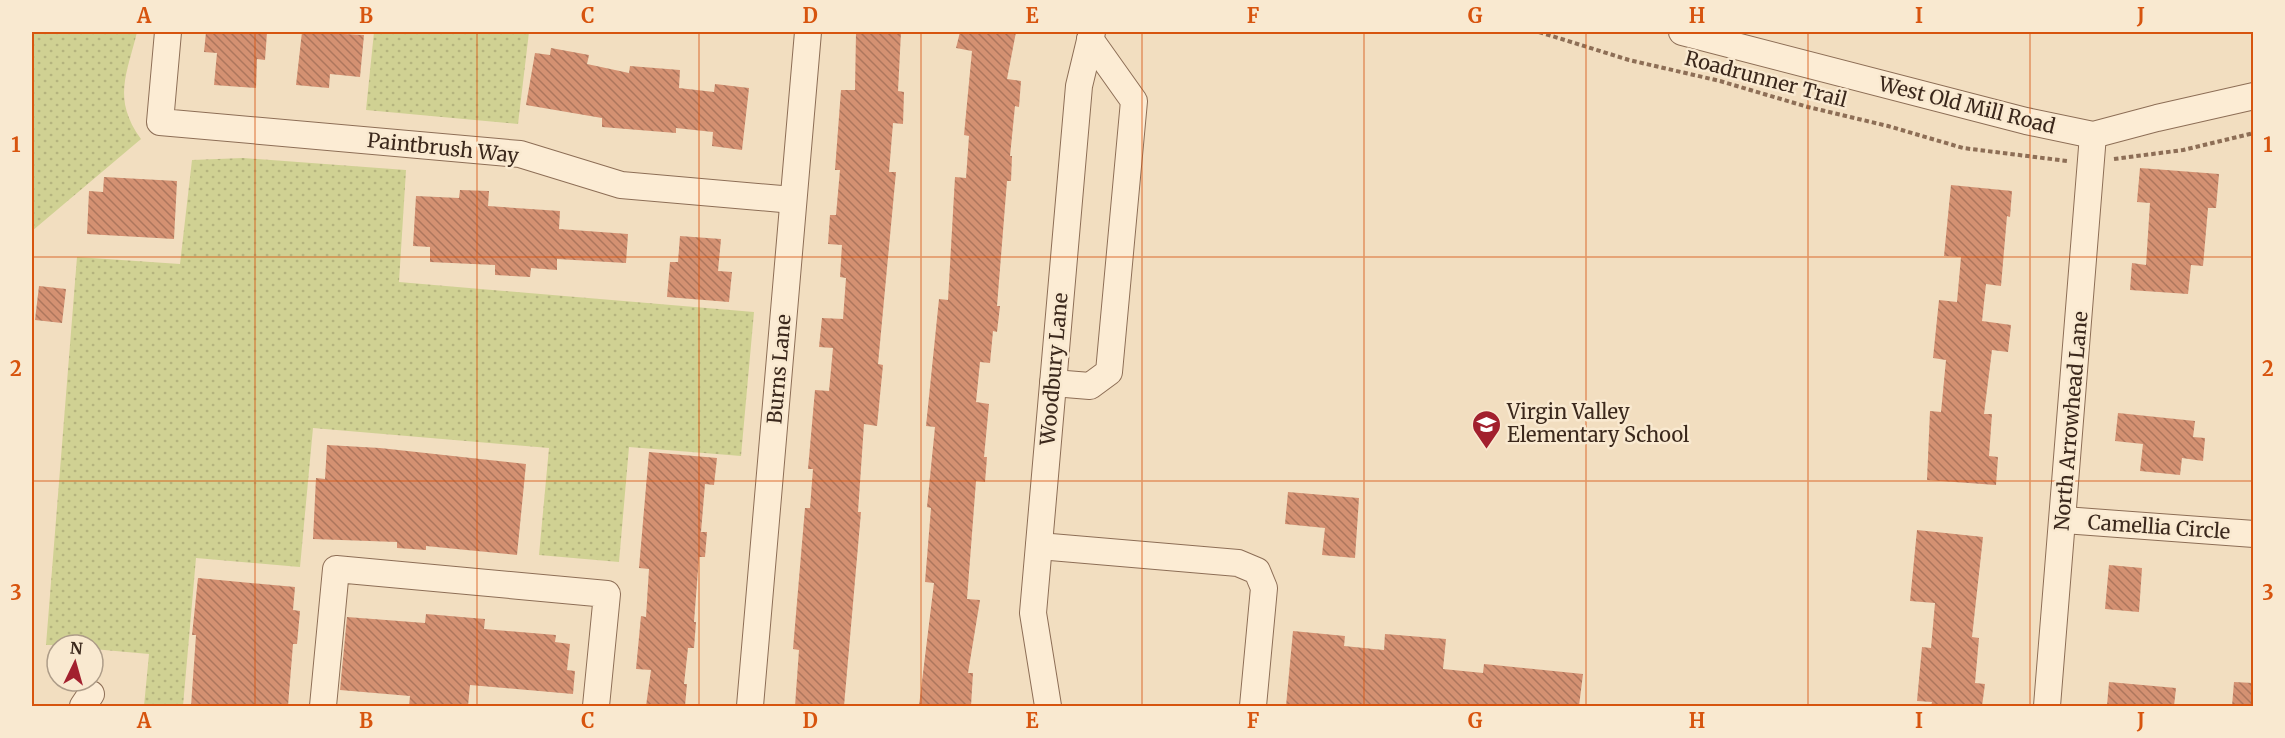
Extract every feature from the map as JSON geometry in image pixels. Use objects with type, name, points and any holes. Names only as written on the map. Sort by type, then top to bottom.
[{"type":"street","name":"Paintbrush Way","points":[[168,32],[160,122],[520,154],[621,185],[793,200]]},
{"type":"street","name":"Burns Lane","points":[[750,706],[808,32]]},
{"type":"street","name":"West Old Mill Road","points":[[1682,32],[1952,103],[2093,135],[2253,96]]},
{"type":"street","name":"Woodbury Lane","points":[[1048,706],[1033,613],[1079,86],[1091,35]]},
{"type":"street","points":[[1053,383],[1090,386],[1109,372],[1134,101],[1091,35]]},
{"type":"street","name":"North Arrowhead Lane","points":[[2047,706],[2064,520],[2093,135]]},
{"type":"street","name":"Camellia Circle","points":[[2064,520],[2253,534]]},
{"type":"street","points":[[1039,546],[1238,564],[1257,571],[1263,588],[1253,706]]},
{"type":"street","points":[[323,706],[336,569],[607,594],[596,706]]},
{"type":"path","name":"Roadrunner Trail","points":[[1539,32],[1629,60],[1720,81],[1963,148],[2005,152],[2058,162]]},
{"type":"path","points":[[2126,159],[2183,150],[2230,137],[2253,134]]},
{"type":"green space","points":[[32,32],[137,32],[126,74],[124,99],[132,125],[141,139],[32,231]]},
{"type":"green space","points":[[374,32],[529,32],[518,124],[366,110]]},
{"type":"green space","points":[[243,158],[406,170],[399,282],[754,312],[741,456],[629,447],[619,562],[539,555],[549,448],[313,428],[300,567],[196,558],[183,706],[144,706],[149,654],[105,650],[105,633],[47,633],[77,257],[180,264],[192,160]]},
{"type":"building","points":[[206,32],[267,32],[265,60],[257,59],[256,88],[214,85],[217,53],[204,52]]},
{"type":"building","points":[[302,32],[364,35],[360,77],[330,74],[329,88],[296,85]]},
{"type":"building","points":[[856,32],[901,32],[898,91],[904,92],[903,124],[893,123],[889,172],[896,172],[878,364],[883,365],[877,426],[864,424],[858,512],[861,512],[844,706],[795,706],[799,650],[793,649],[805,508],[810,508],[813,469],[808,469],[815,390],[829,391],[833,348],[819,347],[822,318],[843,319],[846,278],[840,277],[842,245],[828,244],[830,215],[836,215],[840,170],[835,170],[841,90],[855,90]]},
{"type":"building","points":[[960,32],[1016,32],[1007,79],[1021,81],[1019,107],[1015,106],[1010,156],[1012,156],[1011,181],[1007,181],[997,332],[993,331],[990,363],[980,362],[976,402],[989,404],[984,457],[987,457],[985,482],[976,481],[967,599],[980,600],[968,673],[973,673],[971,706],[919,706],[934,583],[925,582],[931,508],[927,507],[935,427],[926,426],[939,299],[948,300],[955,177],[966,178],[969,136],[964,135],[972,51],[956,48]]},
{"type":"building","points":[[551,48],[589,55],[587,64],[629,73],[630,66],[680,70],[679,88],[714,92],[715,84],[749,88],[742,150],[712,146],[713,132],[676,128],[676,133],[602,127],[602,118],[526,105],[535,53],[550,55]]},
{"type":"building","points":[[2140,168],[2219,174],[2216,208],[2208,208],[2203,266],[2191,265],[2188,294],[2130,290],[2132,263],[2146,265],[2150,203],[2137,202]]},
{"type":"building","points":[[104,177],[177,181],[174,239],[87,234],[89,191],[103,192]]},
{"type":"building","points":[[1951,185],[2012,191],[2010,217],[2007,216],[2001,286],[1986,284],[1982,321],[2011,325],[2008,352],[1992,350],[1984,414],[1992,414],[1989,456],[1998,457],[1996,485],[1927,480],[1930,411],[1941,412],[1946,360],[1933,358],[1939,300],[1957,302],[1961,257],[1944,256]]},
{"type":"building","points":[[460,190],[489,191],[488,206],[560,211],[559,229],[628,234],[626,263],[557,259],[557,270],[531,268],[530,277],[495,275],[495,265],[430,262],[430,247],[413,246],[416,196],[459,198]]},
{"type":"building","points":[[680,236],[721,239],[718,271],[732,272],[729,302],[667,297],[670,262],[678,262]]},
{"type":"building","points":[[39,286],[66,289],[62,323],[35,320]]},
{"type":"building","points":[[2118,413],[2195,421],[2193,437],[2205,438],[2203,461],[2182,458],[2180,475],[2140,471],[2143,444],[2115,441]]},
{"type":"building","points":[[327,445],[380,448],[526,464],[517,555],[426,546],[426,550],[397,548],[397,542],[313,539],[316,478],[325,479]]},
{"type":"building","points":[[649,452],[717,458],[714,485],[705,484],[701,532],[707,532],[705,557],[699,557],[694,648],[688,648],[684,684],[687,684],[685,706],[646,706],[651,670],[636,669],[641,616],[646,617],[649,569],[639,568]]},
{"type":"building","points":[[1288,492],[1359,498],[1355,558],[1322,555],[1325,528],[1285,524]]},
{"type":"building","points":[[1917,530],[1983,537],[1972,637],[1979,638],[1975,683],[1985,684],[1982,706],[1931,706],[1932,702],[1917,701],[1922,647],[1931,648],[1935,603],[1910,601]]},
{"type":"building","points":[[2109,565],[2142,568],[2139,612],[2105,609]]},
{"type":"building","points":[[198,578],[295,587],[293,610],[300,611],[297,644],[293,644],[288,706],[191,706],[196,635],[192,635]]},
{"type":"building","points":[[426,614],[485,619],[484,629],[556,635],[555,642],[570,644],[567,670],[575,671],[573,694],[470,685],[468,706],[409,706],[410,696],[340,690],[347,617],[425,623]]},
{"type":"building","points":[[1293,631],[1345,636],[1344,646],[1384,650],[1385,634],[1446,639],[1443,669],[1483,673],[1484,664],[1583,674],[1579,706],[1286,706]]},
{"type":"building","points":[[2109,682],[2176,688],[2174,706],[2107,706]]},
{"type":"building","points":[[2234,682],[2253,683],[2253,706],[2232,706]]},
{"type":"place","name":"Virgin Valley Elementary School","points":[[1486,450]]}]
